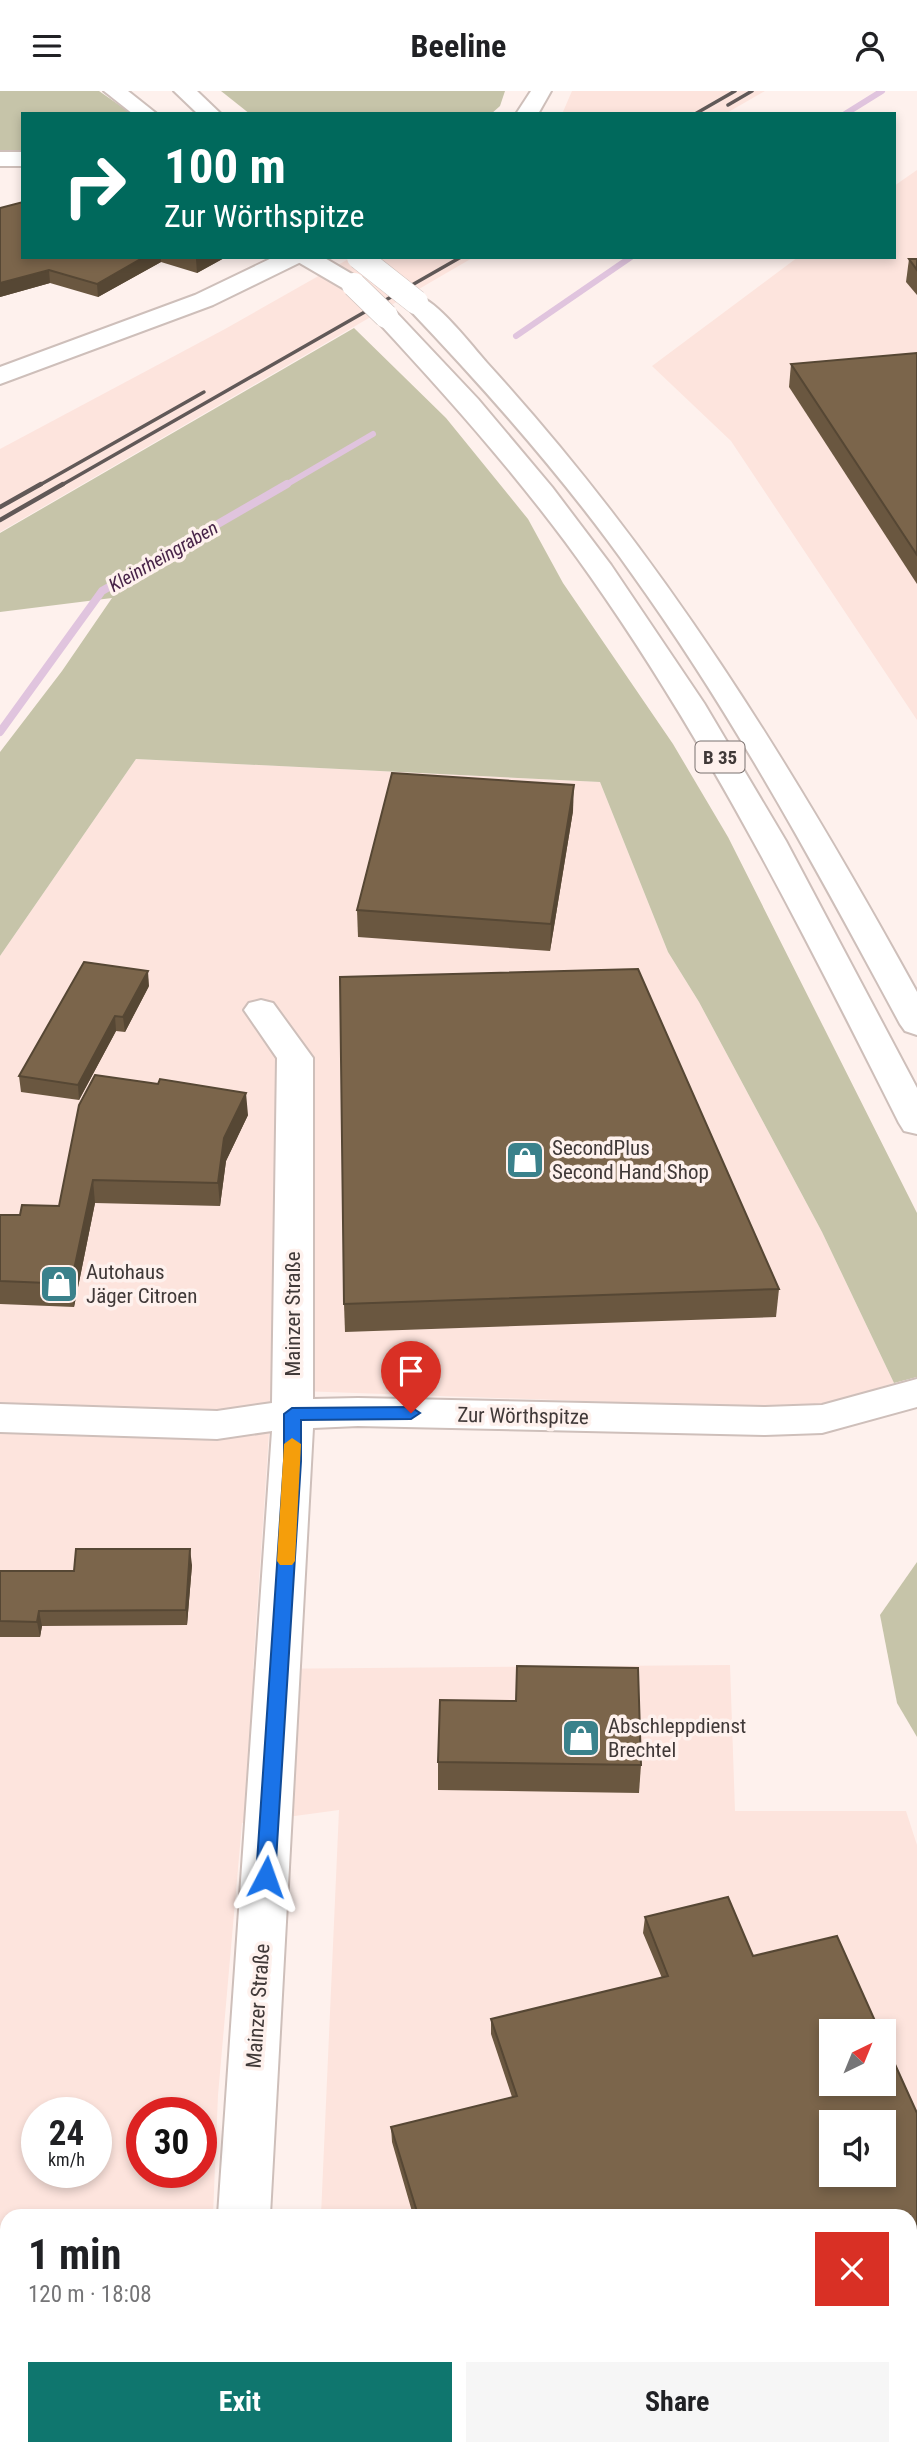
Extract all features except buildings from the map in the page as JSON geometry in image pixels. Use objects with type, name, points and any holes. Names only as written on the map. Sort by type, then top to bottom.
[{"type":"main road","points":[[114,91],[156,110]]},
{"type":"main road","points":[[143,91],[156,110]]},
{"type":"main road","points":[[184,91],[209,112]]},
{"type":"main road","points":[[528,112],[541,91]]},
{"type":"main road","points":[[0,159],[21,159]]},
{"type":"main road","points":[[0,376],[204,300],[289,259]]},
{"type":"main road","points":[[309,259],[354,285]]},
{"type":"main road","name":"B 35","points":[[325,259],[386,316],[481,418],[565,523],[637,623],[715,749],[785,871],[917,1123]]},
{"type":"main road","points":[[362,259],[416,302]]},
{"type":"main road","points":[[377,259],[397,277],[416,302]]},
{"type":"main road","name":"B 35","points":[[416,302],[479,368],[595,506],[679,623],[800,815],[917,1024]]},
{"type":"main road","name":"Mainzer Straße","points":[[244,2209],[292,1461],[295,1058],[261,1010]]},
{"type":"main road","name":"Zur Wörthspitze","points":[[0,1418],[217,1425],[292,1414],[358,1412],[765,1421],[822,1419],[917,1393]]},
{"type":"shaded area","points":[[0,91],[99,91],[129,112],[21,112],[21,156],[0,155]]},
{"type":"shaded area","points":[[221,91],[505,91],[500,106],[493,112],[247,112]]},
{"type":"shaded area","points":[[572,91],[765,91],[728,112],[563,112]]},
{"type":"shaded area","points":[[917,170],[917,720],[731,441],[652,366],[795,259],[896,259],[896,185]]},
{"type":"shaded area","points":[[348,259],[471,259],[0,532],[0,449],[225,329]]},
{"type":"shaded area","points":[[354,328],[446,418],[528,519],[563,583],[673,744],[728,837],[917,1213],[917,1377],[894,1383],[822,1232],[699,1002],[668,952],[600,782],[136,759],[0,956],[0,752],[62,671],[112,598],[0,612],[0,533]]},
{"type":"shaded area","points":[[136,759],[600,782],[668,952],[699,1002],[822,1232],[894,1383],[809,1409],[272,1390],[253,1669],[730,1665],[735,1811],[906,1811],[917,1845],[917,2209],[321,2209],[339,1810],[242,1823],[217,2119],[217,2097],[126,2097],[126,2188],[214,2188],[213,2209],[0,2209],[0,956]]},
{"type":"shaded area","points":[[917,1562],[917,1737],[897,1703],[880,1615]]},
{"type":"waterway","name":"Kleinrheingraben","points":[[848,112],[882,91]]},
{"type":"waterway","name":"Kleinrheingraben","points":[[516,336],[628,259]]},
{"type":"waterway","name":"Kleinrheingraben","points":[[284,486],[373,434]]},
{"type":"waterway","name":"Kleinrheingraben","points":[[0,732],[102,591],[287,484]]},
{"type":"railway","points":[[698,112],[735,91]]},
{"type":"railway","points":[[728,105],[752,91]]},
{"type":"railway","points":[[60,486],[457,259]]},
{"type":"railway","points":[[38,486],[204,392]]},
{"type":"railway","points":[[0,507],[41,484]]},
{"type":"railway","points":[[0,520],[63,484]]},
{"type":"slow traffic","points":[[286,1561],[292,1444]]},
{"type":"place","name":"SecondPlus Second Hand Shop","points":[[525,1160]]},
{"type":"place","name":"Autohaus Jäger Citroen","points":[[59,1284]]},
{"type":"place","name":"Abschleppdienst Brechtel","points":[[581,1738]]},
{"type":"route","points":[[266,1877],[292,1461],[292,1414],[411,1413]]}]
